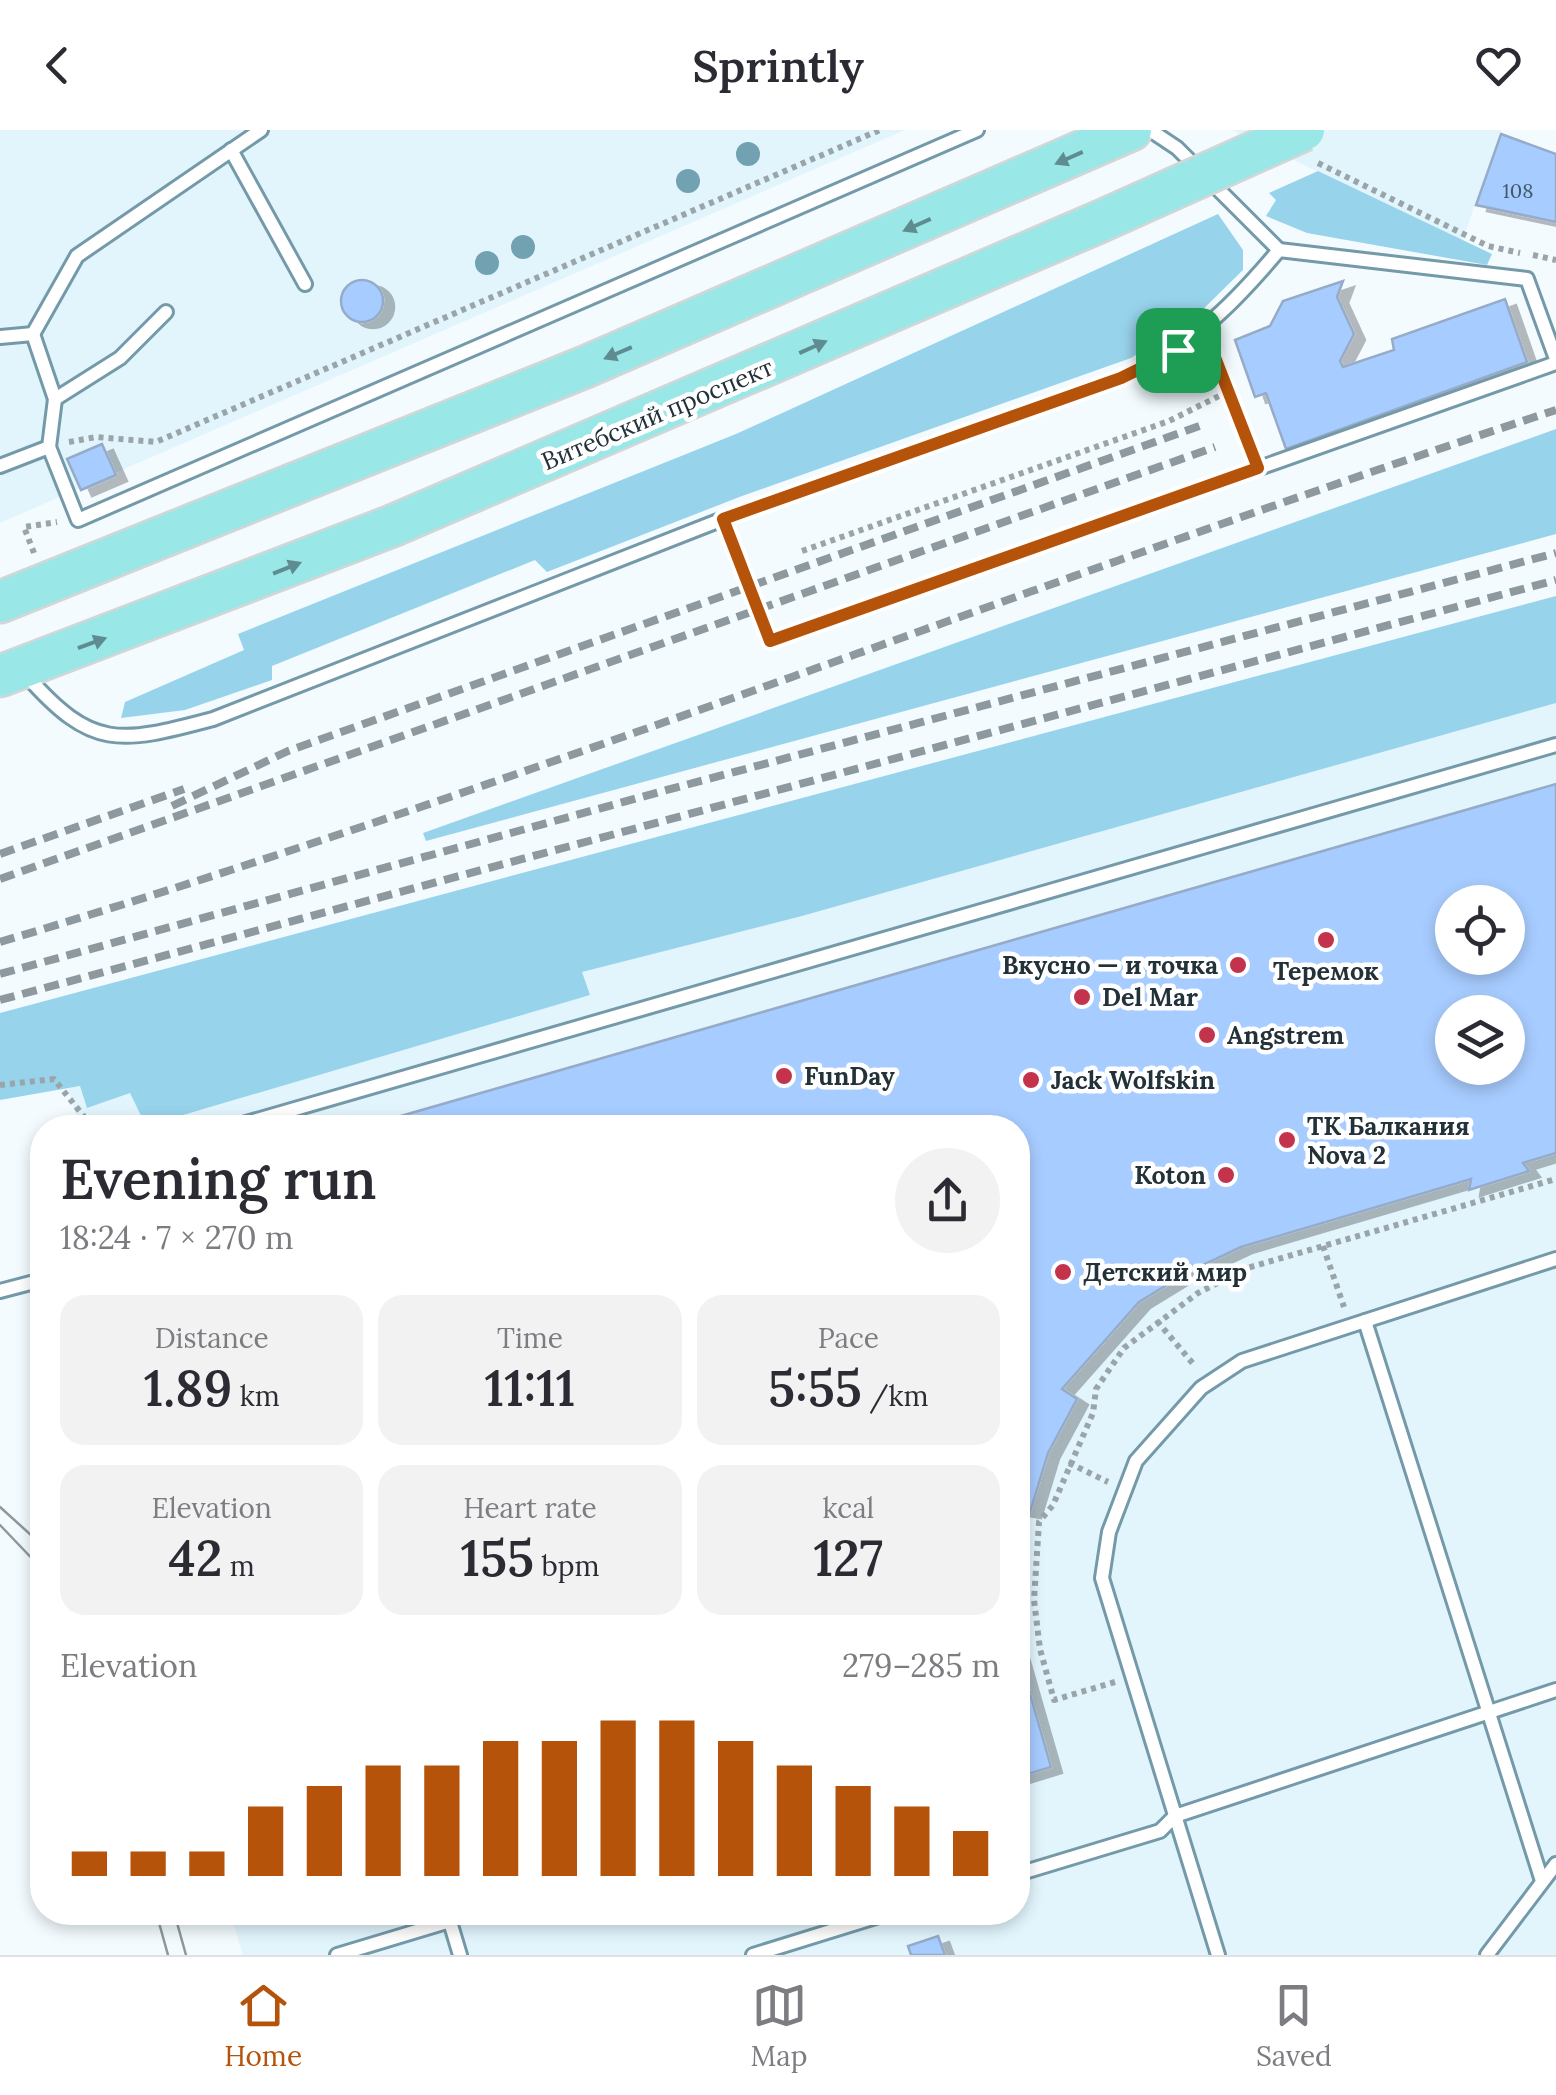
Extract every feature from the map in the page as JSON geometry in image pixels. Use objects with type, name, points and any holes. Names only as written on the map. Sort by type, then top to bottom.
[{"type":"main road","points":[[0,602],[585,367],[1132,130]]},
{"type":"main road","name":"Витебский проспект","points":[[10,672],[214,596],[596,442],[1099,222],[1302,142]]},
{"type":"lane","points":[[261,130],[78,256],[33,334],[55,400],[48,446],[78,520],[978,130]]},
{"type":"lane","points":[[723,519],[770,641],[1556,361],[1528,279],[1279,250],[1176,148],[1150,130]]},
{"type":"lane","points":[[231,150],[305,284]]},
{"type":"lane","points":[[10,672],[58,712],[95,734],[118,737],[169,731],[281,694],[723,519],[1121,378],[1178,350],[1227,311],[1279,250]]},
{"type":"lane","points":[[55,400],[120,358],[166,312]]},
{"type":"lane","points":[[0,337],[33,334]]},
{"type":"lane","points":[[0,466],[48,446]]},
{"type":"lane","points":[[274,1115],[1556,745]]},
{"type":"lane","points":[[1218,1955],[1102,1578],[1122,1489],[1158,1432],[1208,1382],[1242,1361],[1556,1259]]},
{"type":"lane","points":[[0,1291],[30,1283]]},
{"type":"lane","points":[[1358,1324],[1542,1881]]},
{"type":"lane","points":[[1030,1870],[1160,1831],[1175,1816],[1556,1690]]},
{"type":"lane","points":[[1486,1955],[1556,1864]]},
{"type":"lane","points":[[337,1955],[425,1925]]},
{"type":"lane","points":[[451,1925],[460,1955]]},
{"type":"lane","points":[[753,1955],[850,1925]]},
{"type":"path","points":[[48,446],[96,437],[156,442],[880,130]]},
{"type":"path","points":[[1302,142],[1488,246],[1556,260]]},
{"type":"path","points":[[1204,329],[1258,468]]},
{"type":"path","points":[[802,551],[1169,421],[1227,392]]},
{"type":"path","points":[[32,548],[24,526],[78,520]]},
{"type":"path","points":[[0,1085],[54,1079],[83,1115]]},
{"type":"path","points":[[1358,1324],[1323,1246],[1556,1179]]},
{"type":"path","points":[[1157,1321],[1208,1382]]},
{"type":"path","points":[[1069,1463],[1122,1489]]},
{"type":"shaded area","points":[[0,130],[905,130],[0,523]]},
{"type":"shaded area","points":[[1232,130],[1501,130],[1462,242]]},
{"type":"shaded area","points":[[1318,171],[1492,254],[1487,265],[1307,233],[1266,216],[1276,200],[1269,193]]},
{"type":"shaded area","points":[[1218,214],[1243,250],[1243,270],[1194,318],[1131,358],[742,496],[547,572],[535,560],[272,666],[272,680],[185,710],[121,718],[125,702],[244,650],[238,634],[736,434]]},
{"type":"shaded area","points":[[1556,429],[1556,534],[426,841],[423,833]]},
{"type":"shaded area","points":[[1556,596],[1556,703],[802,916],[582,972],[590,995],[183,1115],[141,1115],[130,1093],[87,1108],[80,1086],[0,1100],[0,1013]]},
{"type":"shaded area","points":[[1556,703],[1556,1955],[243,1955],[234,1925],[1030,1925],[1030,1115],[183,1115],[589,995],[581,972],[802,916]]},
{"type":"shaded area","points":[[68,1088],[131,1093],[141,1115],[76,1115]]},
{"type":"building","points":[[1501,134],[1556,154],[1556,222],[1476,205]]},
{"type":"building","points":[[362,280],[377,286],[383,301],[377,316],[362,322],[347,316],[341,301],[347,286]]},
{"type":"building","points":[[1343,281],[1337,297],[1354,334],[1340,361],[1343,367],[1394,350],[1392,339],[1505,299],[1527,362],[1286,449],[1266,393],[1255,397],[1235,340],[1270,326],[1283,301]]},
{"type":"building","points":[[102,444],[116,475],[81,490],[67,459]]},
{"type":"building","name":"ТК Балкания Nova 2","points":[[1556,784],[1556,1153],[1523,1163],[1529,1171],[1469,1190],[1471,1179],[1241,1247],[1188,1272],[1139,1302],[1062,1389],[1077,1399],[1048,1453],[1030,1512],[1030,1115],[404,1115]]},
{"type":"building","points":[[1030,1694],[1051,1767],[1030,1773]]},
{"type":"building","points":[[938,1936],[945,1955],[911,1955],[908,1946]]},
{"type":"tram line","points":[[0,1507],[30,1534]]},
{"type":"tram line","points":[[0,1525],[30,1556]]},
{"type":"tram line","points":[[160,1925],[168,1955]]},
{"type":"tram line","points":[[178,1925],[186,1955]]},
{"type":"railway","points":[[0,942],[392,817],[1556,410]]},
{"type":"railway","points":[[172,806],[288,751],[1205,424]]},
{"type":"railway","points":[[0,879],[1215,447]]},
{"type":"railway","points":[[0,974],[663,791],[1556,553]]},
{"type":"railway","points":[[0,1000],[1556,580]]},
{"type":"railway","points":[[0,854],[184,789]]},
{"type":"place","name":"Теремок","points":[[1326,940]]},
{"type":"place","name":"Вкусно — и точка","points":[[1238,965]]},
{"type":"place","name":"Del Mar","points":[[1082,997]]},
{"type":"place","name":"Angstrem","points":[[1207,1035]]},
{"type":"place","name":"FunDay","points":[[784,1076]]},
{"type":"place","name":"Jack Wolfskin","points":[[1031,1080]]},
{"type":"place","name":"ТК Балкания Nova 2","points":[[1287,1140]]},
{"type":"place","name":"Koton","points":[[1226,1175]]},
{"type":"place","name":"Детский мир","points":[[1063,1272]]},
{"type":"route","points":[[1204,329],[1258,468],[770,641],[723,519],[1121,378],[1178,350],[1204,329]]}]
